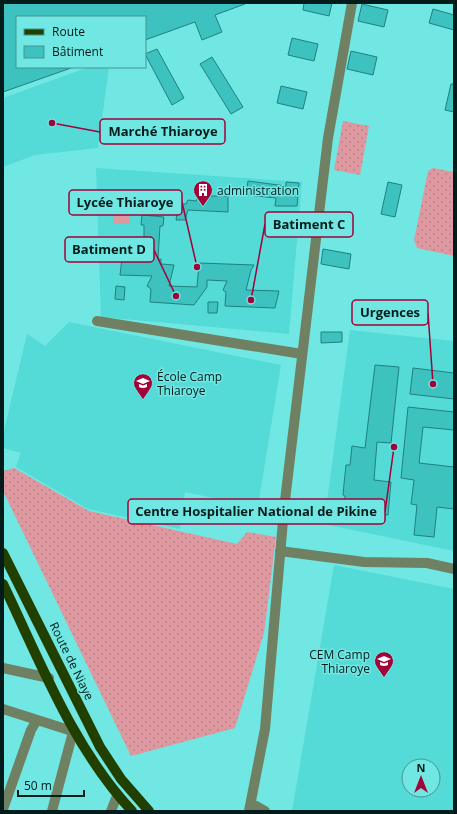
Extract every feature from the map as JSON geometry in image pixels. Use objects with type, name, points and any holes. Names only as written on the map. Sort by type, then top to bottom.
[{"type":"main road","name":"Route de Niaye","points":[[3,553],[95,737],[121,779],[149,811]]},
{"type":"main road","points":[[3,584],[74,732],[117,796],[132,811]]},
{"type":"street","points":[[265,811],[250,807],[265,729],[280,551],[328,138],[352,3]]},
{"type":"street","points":[[97,321],[302,354]]},
{"type":"street","points":[[280,551],[364,562],[427,563],[454,569]]},
{"type":"street","points":[[3,668],[49,678]]},
{"type":"street","points":[[3,709],[74,732],[52,811]]},
{"type":"street","points":[[3,809],[31,730],[37,720]]},
{"type":"street","points":[[111,811],[117,796]]},
{"type":"shaded area","points":[[86,68],[109,68],[98,148],[35,155],[3,167],[3,98]]},
{"type":"shaded area","points":[[343,121],[369,126],[360,175],[334,170]]},
{"type":"shaded area","points":[[96,168],[302,182],[289,334],[101,317]]},
{"type":"shaded area","points":[[433,168],[454,172],[454,256],[417,248],[414,240],[428,171]]},
{"type":"shaded area","points":[[113,193],[129,193],[130,224],[114,224]]},
{"type":"shaded area","name":"École Camp Thiaroye","points":[[69,322],[281,365],[259,500],[253,499],[251,506],[185,492],[180,529],[88,509],[16,467],[21,453],[3,448],[3,435],[27,334],[45,346]]},
{"type":"shaded area","points":[[350,330],[454,341],[454,551],[324,524]]},
{"type":"shaded area","points":[[14,468],[89,511],[237,544],[247,532],[276,537],[264,633],[235,728],[131,756],[3,491],[3,471]]},
{"type":"shaded area","name":"CEM Camp Thiaroye","points":[[334,565],[454,589],[454,811],[292,811]]},
{"type":"building","points":[[3,3],[245,3],[215,15],[222,32],[202,40],[195,22],[146,40],[146,16],[16,16],[16,68],[71,68],[3,92]]},
{"type":"building","points":[[304,3],[332,3],[329,16],[303,10]]},
{"type":"building","points":[[362,4],[388,10],[384,27],[358,21]]},
{"type":"building","points":[[433,9],[454,15],[454,30],[429,23]]},
{"type":"building","points":[[292,38],[318,44],[314,61],[288,55]]},
{"type":"building","points":[[157,49],[184,98],[172,105],[146,54]]},
{"type":"building","points":[[351,51],[377,57],[373,75],[347,69]]},
{"type":"building","points":[[212,57],[243,107],[231,114],[200,64]]},
{"type":"building","points":[[451,84],[454,84],[454,112],[445,110]]},
{"type":"building","points":[[281,86],[307,92],[303,109],[277,103]]},
{"type":"building","points":[[248,181],[286,186],[286,182],[299,183],[297,206],[275,206],[276,198],[246,195]]},
{"type":"building","points":[[388,182],[402,185],[395,217],[381,214]]},
{"type":"building","name":"administration","points":[[199,196],[228,196],[228,212],[188,210],[185,220],[176,220],[179,204],[186,204],[188,200],[196,201]]},
{"type":"building","points":[[142,215],[164,217],[163,226],[160,226],[158,259],[161,259],[161,264],[174,265],[169,286],[197,287],[199,263],[254,265],[251,270],[246,290],[279,291],[275,308],[225,306],[226,292],[223,290],[227,281],[207,280],[207,287],[194,305],[150,302],[151,289],[147,286],[152,276],[120,275],[122,258],[147,259],[148,237],[144,237],[144,225],[141,225]]},
{"type":"building","points":[[323,249],[351,254],[349,269],[321,264]]},
{"type":"building","points":[[116,286],[125,287],[124,300],[115,299]]},
{"type":"building","points":[[208,302],[218,302],[217,313],[208,313]]},
{"type":"building","points":[[321,332],[342,332],[342,342],[321,343]]},
{"type":"building","points":[[375,365],[399,367],[391,443],[377,442],[374,480],[391,482],[388,515],[344,511],[345,496],[343,495],[346,465],[350,465],[352,446],[365,448]]},
{"type":"building","points":[[413,368],[454,373],[454,399],[410,394]]},
{"type":"building","points":[[408,407],[454,412],[454,430],[423,427],[419,463],[454,467],[454,509],[437,507],[434,537],[414,535],[417,505],[411,504],[414,480],[401,478]]},
{"type":"place","name":"Marché Thiaroye","points":[[52,123]]},
{"type":"place","name":"administration","points":[[203,207]]},
{"type":"place","name":"Lycée Thiaroye","points":[[197,267]]},
{"type":"place","name":"Batiment D","points":[[176,296]]},
{"type":"place","name":"Batiment C","points":[[251,300]]},
{"type":"place","name":"Urgences","points":[[433,384]]},
{"type":"place","name":"École Camp Thiaroye","points":[[143,400]]},
{"type":"place","name":"Centre Hospitalier National de Pikine","points":[[394,447]]},
{"type":"place","name":"CEM Camp Thiaroye","points":[[384,678]]}]
